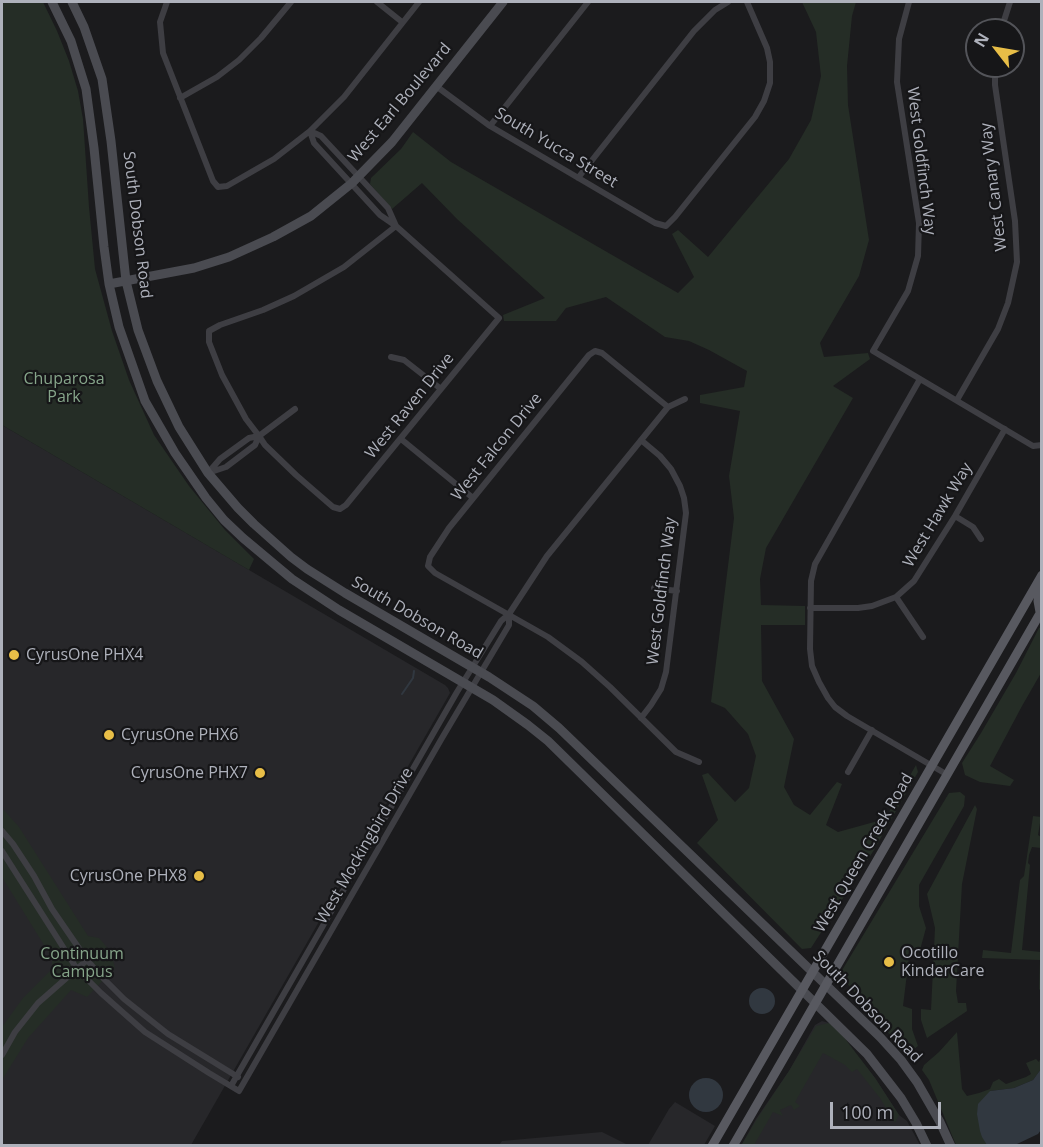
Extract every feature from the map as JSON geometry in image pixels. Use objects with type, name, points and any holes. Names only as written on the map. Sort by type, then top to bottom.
[{"type":"main road","name":"South Dobson Road","points":[[52,2],[71,41],[86,89],[109,284],[119,327],[145,401],[191,478],[224,520],[269,561],[307,590],[511,712],[548,741],[856,1041],[886,1076],[911,1114],[927,1146]]},
{"type":"main road","name":"South Dobson Road","points":[[72,2],[91,45],[104,89],[126,281],[138,330],[179,427],[208,473],[237,508],[291,557],[345,593],[477,670],[533,706],[559,728],[880,1037],[901,1060],[930,1103],[951,1146]]},
{"type":"main road","name":"West Earl Boulevard","points":[[109,284],[194,268],[229,257],[311,216],[355,180],[392,142],[503,2]]},
{"type":"main road","name":"West Queen Creek Road","points":[[712,1146],[1041,575]]},
{"type":"main road","points":[[1041,590],[1038,601],[1041,611]]},
{"type":"main road","name":"West Queen Creek Road","points":[[733,1146],[1041,611]]},
{"type":"street","points":[[167,2],[160,22],[163,53],[213,181],[218,187],[227,186],[274,159],[310,131],[344,97],[419,2]]},
{"type":"street","points":[[180,98],[217,77],[239,60],[291,2]]},
{"type":"street","points":[[377,2],[402,22]]},
{"type":"street","points":[[490,126],[588,2]]},
{"type":"street","points":[[578,178],[694,31],[715,10],[729,2]]},
{"type":"street","name":"South Yucca Street","points":[[436,86],[490,126],[655,223],[666,226],[675,218],[755,117],[764,101],[770,83],[770,62],[767,48],[747,2]]},
{"type":"street","name":"West Goldfinch Way","points":[[909,2],[899,39],[897,82],[919,223],[918,256],[908,291],[873,351],[920,379]]},
{"type":"street","points":[[1005,18],[1010,2]]},
{"type":"street","name":"West Canary Way","points":[[957,399],[998,328],[1008,303],[1017,262],[1015,221],[995,78]]},
{"type":"street","points":[[310,131],[321,136],[380,215],[396,226]]},
{"type":"street","points":[[355,180],[388,208],[396,226]]},
{"type":"street","points":[[259,436],[246,419],[222,375],[209,342],[209,331],[294,296],[344,267],[396,226]]},
{"type":"street","name":"West Raven Drive","points":[[259,436],[296,476],[333,507],[340,509],[346,505],[401,439],[499,318],[396,226]]},
{"type":"street","name":"West Falcon Drive","points":[[509,614],[435,573],[428,566],[430,556],[449,528],[589,355],[595,351],[602,353],[668,407]]},
{"type":"street","points":[[391,357],[404,360],[441,389]]},
{"type":"street","points":[[946,774],[836,707],[828,698],[812,666],[810,648],[811,581],[815,564],[920,379],[1033,446],[1041,445]]},
{"type":"street","name":"West Mockingbird Drive","points":[[477,670],[472,688],[239,1091],[231,1086],[463,682],[477,670],[509,625],[509,614],[547,556],[668,407],[685,399]]},
{"type":"street","points":[[208,473],[229,452],[249,438],[259,436],[295,409]]},
{"type":"street","name":"West Hawk Way","points":[[810,608],[872,606],[897,597],[915,581],[1005,429]]},
{"type":"street","points":[[208,473],[226,467],[255,445],[259,436]]},
{"type":"street","points":[[401,439],[473,498]]},
{"type":"street","name":"West Goldfinch Way","points":[[641,440],[671,469],[680,486],[686,513],[666,672],[661,688],[641,718]]},
{"type":"street","points":[[955,516],[973,527],[981,539]]},
{"type":"street","points":[[654,588],[677,591]]},
{"type":"street","points":[[897,597],[913,625],[923,637]]},
{"type":"street","points":[[509,614],[548,637],[582,662],[676,752],[699,762]]},
{"type":"street","points":[[848,772],[872,730]]},
{"type":"street","points":[[2,831],[34,876],[52,909],[99,974],[124,999],[168,1034],[245,1080]]},
{"type":"street","points":[[2,851],[77,969],[122,1013],[146,1032],[231,1086]]},
{"type":"street","points":[[337,901],[346,906]]},
{"type":"street","points":[[2,1055],[15,1032],[38,1003],[87,960]]},
{"type":"shaded area","points":[[2,425],[445,685],[450,693],[191,1145],[2,1146]]},
{"type":"shaded area","points":[[762,988],[771,992],[775,1001],[771,1010],[762,1014],[753,1010],[749,1001],[753,992]]},
{"type":"shaded area","points":[[822,1021],[829,1023],[842,1036],[875,1078],[899,1115],[907,1121],[920,1145],[741,1146],[756,1119],[789,1071],[815,1025]]},
{"type":"shaded area","points":[[1041,1069],[1041,1130],[1038,1134],[1012,1146],[987,1145],[980,1131],[978,1104],[990,1091],[1014,1088],[1033,1080]]},
{"type":"shaded area","points":[[706,1078],[718,1083],[723,1095],[718,1107],[706,1112],[694,1107],[689,1095],[694,1083]]},
{"type":"shaded area","points":[[675,1102],[715,1126],[704,1145],[648,1145]]},
{"type":"shaded area","points":[[602,1132],[628,1145],[499,1145],[502,1141]]},
{"type":"green space","name":"Chuparosa Park","points":[[2,2],[43,2],[57,31],[78,91],[83,119],[95,269],[112,331],[129,380],[154,435],[189,486],[225,530],[254,559],[249,570],[2,425]]},
{"type":"green space","points":[[802,2],[856,2],[852,16],[847,66],[848,105],[869,240],[859,276],[820,343],[824,357],[868,353],[870,359],[833,386],[853,398],[766,548],[760,579],[761,605],[805,606],[805,625],[761,625],[762,681],[794,739],[784,787],[794,805],[810,815],[837,782],[842,784],[826,825],[838,832],[885,819],[916,765],[918,772],[874,850],[811,948],[802,949],[697,843],[718,820],[702,775],[708,773],[735,802],[749,788],[756,756],[748,734],[725,708],[711,702],[734,518],[729,476],[740,411],[700,403],[700,395],[744,387],[747,371],[689,341],[665,337],[606,297],[566,308],[556,321],[504,321],[503,315],[545,298],[457,219],[422,183],[392,209],[370,184],[371,178],[401,149],[413,132],[451,162],[678,293],[694,277],[672,234],[678,230],[708,257],[789,159],[811,120],[821,76],[816,32]]},
{"type":"green space","points":[[1041,627],[1041,673],[990,766],[1014,780],[1010,786],[980,782],[965,775],[962,763]]},
{"type":"green space","points":[[960,792],[965,796],[964,806],[919,885],[919,906],[926,928],[920,950],[910,949],[903,1006],[912,1009],[912,1029],[918,1046],[910,1052],[901,1051],[883,1025],[845,981],[841,972],[949,793]]},
{"type":"green space","points":[[975,805],[977,809],[962,884],[956,991],[958,1003],[966,1003],[967,1011],[927,1038],[921,1020],[921,1009],[931,1010],[935,928],[927,894]]},
{"type":"green space","name":"Continuum Campus","points":[[2,808],[19,827],[88,936],[99,938],[111,952],[115,968],[87,997],[71,990],[28,1038],[2,1080],[2,1027],[23,998],[52,969],[52,958],[2,877]]},
{"type":"green space","points":[[1033,816],[1041,817],[1038,835],[1041,837],[1041,848],[1032,847],[1029,855],[1022,950],[1041,952],[1041,988],[1039,990],[1040,960],[982,958],[983,950],[1011,953],[1020,880],[1024,876]]},
{"type":"green space","points":[[829,1023],[843,1036],[875,1078],[899,1115],[895,1123],[880,1098],[857,1069],[852,1072],[845,1065],[823,1053],[795,1102],[800,1106],[794,1110],[791,1105],[780,1110],[783,1116],[773,1112],[754,1145],[741,1146],[816,1026]]},
{"type":"green space","points":[[957,1032],[962,1089],[967,1096],[990,1089],[993,1082],[999,1079],[1006,1084],[1026,1077],[1031,1074],[1026,1063],[1036,1059],[1039,1062],[1041,1057],[1041,1069],[1033,1080],[1014,1088],[990,1091],[987,1145],[956,1145],[929,1080],[922,1070],[924,1065]]},
{"type":"waterway","points":[[402,694],[413,678],[414,671]]},
{"type":"place","name":"CyrusOne PHX4","points":[[14,655]]},
{"type":"place","name":"CyrusOne PHX6","points":[[109,735]]},
{"type":"place","name":"CyrusOne PHX7","points":[[260,773]]},
{"type":"place","name":"CyrusOne PHX8","points":[[199,876]]},
{"type":"place","name":"Ocotillo KinderCare","points":[[889,962]]}]
